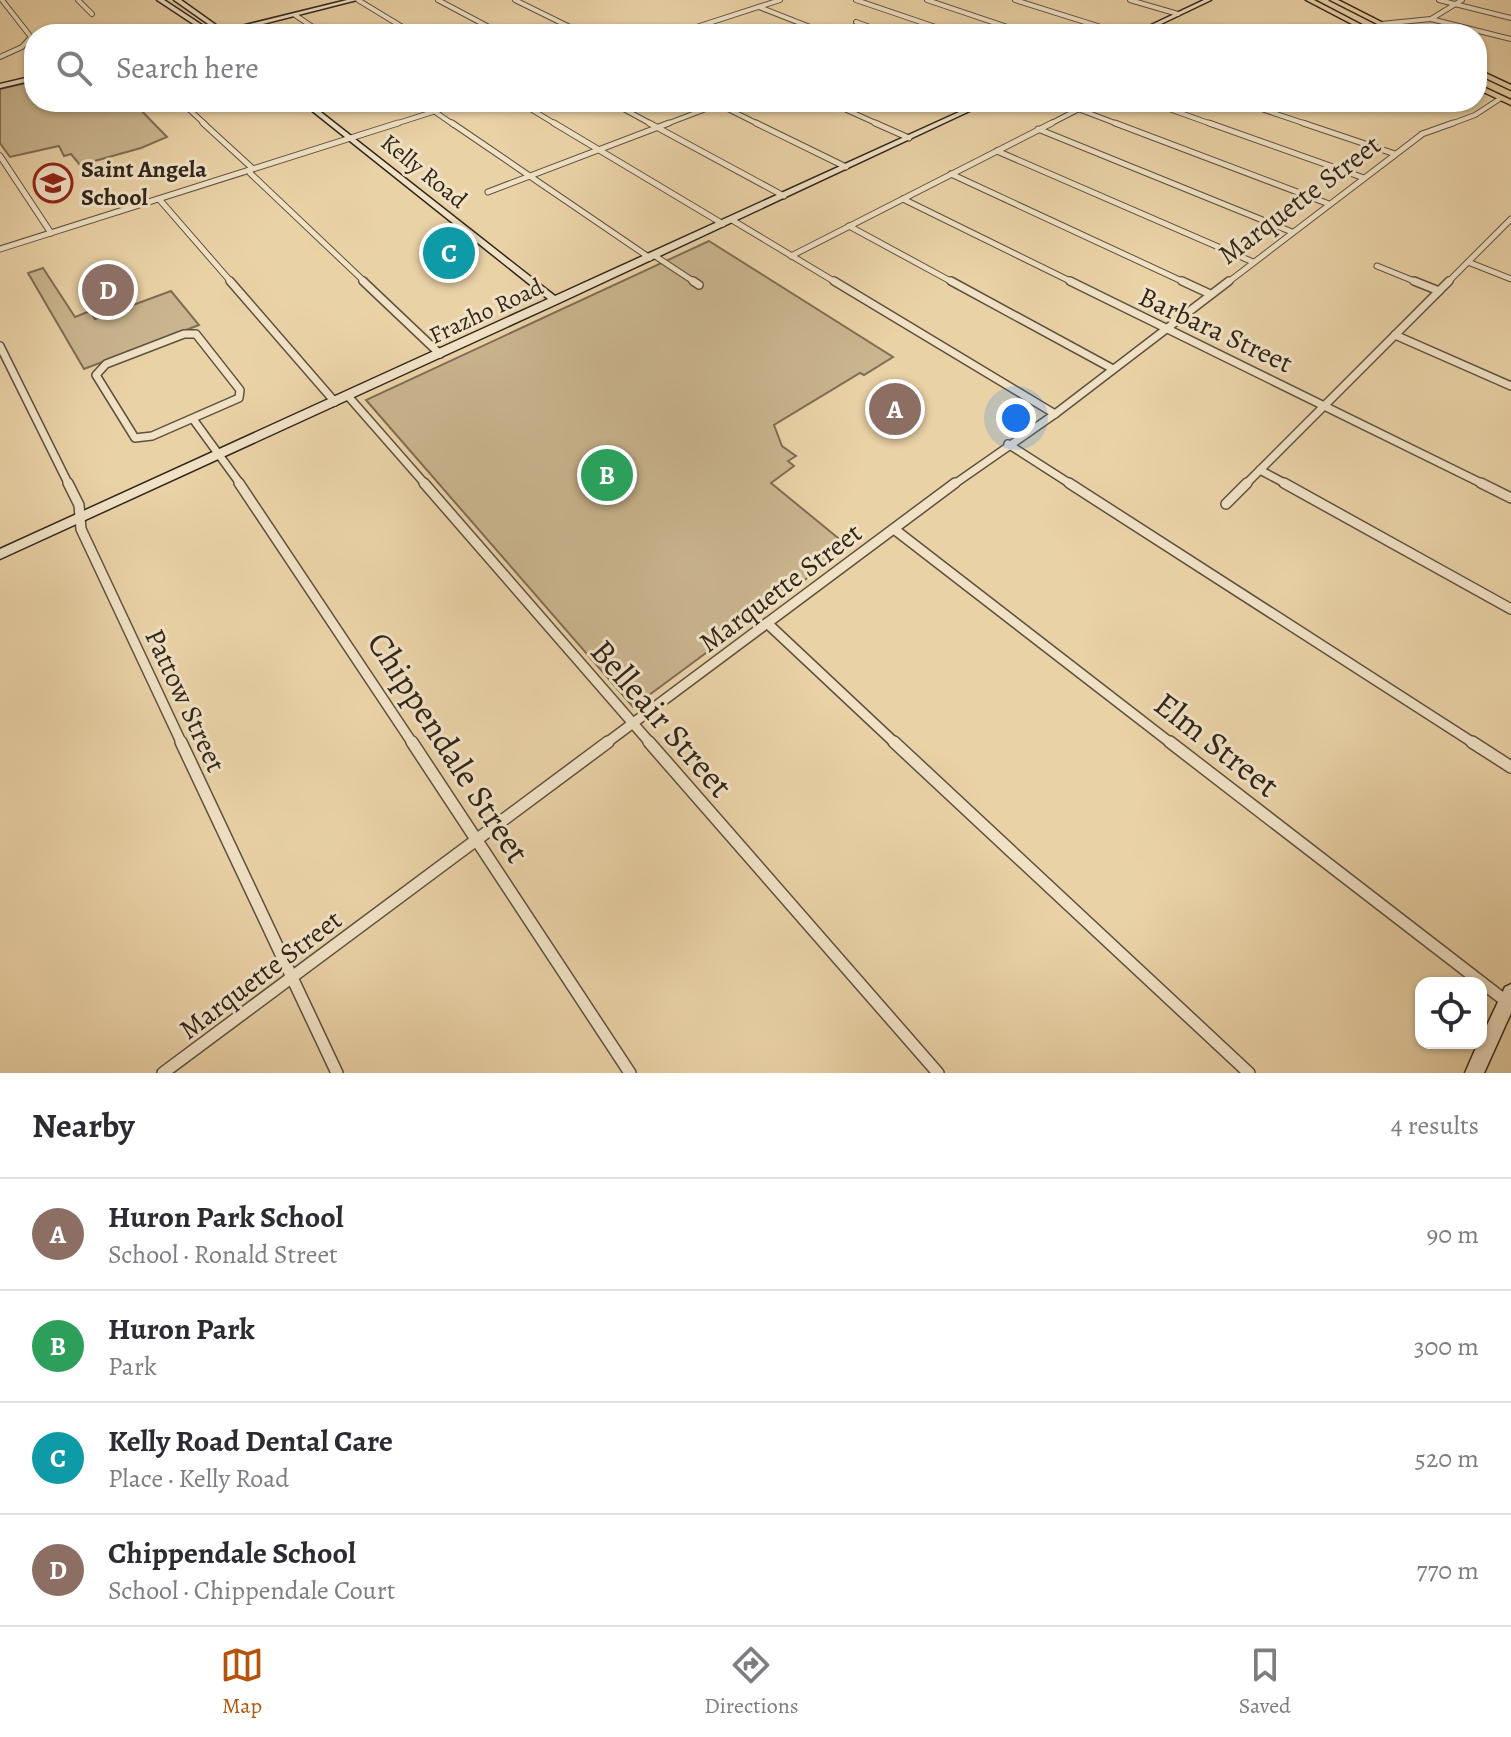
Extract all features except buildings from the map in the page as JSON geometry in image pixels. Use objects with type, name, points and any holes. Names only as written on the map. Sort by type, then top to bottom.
[{"type":"main road","points":[[1311,1],[1336,1],[1381,24]]},
{"type":"main road","points":[[1311,1],[1356,24]]},
{"type":"main road","points":[[1334,13],[1358,12]]},
{"type":"main road","points":[[1487,76],[1511,89]]},
{"type":"main road","points":[[1487,87],[1511,89]]},
{"type":"main road","points":[[1487,91],[1511,103]]},
{"type":"street","points":[[78,0],[92,14]]},
{"type":"street","points":[[160,0],[196,24]]},
{"type":"street","points":[[176,0],[211,24]]},
{"type":"street","points":[[258,24],[356,0],[397,24]]},
{"type":"street","points":[[438,0],[483,24]]},
{"type":"street","points":[[515,0],[564,24]]},
{"type":"street","points":[[706,24],[780,0]]},
{"type":"street","points":[[860,0],[928,24]]},
{"type":"street","points":[[927,0],[998,24]]},
{"type":"street","points":[[1015,0],[1091,24]]},
{"type":"street","points":[[1130,0],[1178,14]]},
{"type":"street","points":[[1156,24],[1208,0]]},
{"type":"street","points":[[1439,0],[1511,18]]},
{"type":"street","points":[[1431,19],[1462,0]]},
{"type":"street","points":[[2,1],[11,1]]},
{"type":"street","points":[[2,1],[24,28]]},
{"type":"street","points":[[759,7],[802,24]]},
{"type":"street","points":[[171,8],[189,16],[198,15]]},
{"type":"street","points":[[295,15],[308,24]]},
{"type":"street","points":[[1381,24],[1431,19],[1451,24]]},
{"type":"street","points":[[856,22],[862,24]]},
{"type":"street","points":[[1487,33],[1511,39]]},
{"type":"street","points":[[0,57],[24,45]]},
{"type":"street","points":[[0,86],[24,80]]},
{"type":"street","name":"Marquette Street","points":[[1487,107],[1501,98]]},
{"type":"street","points":[[191,112],[251,170],[250,173],[440,354]]},
{"type":"street","name":"Kelly Road","points":[[317,112],[556,301]]},
{"type":"street","points":[[0,249],[431,112]]},
{"type":"street","points":[[435,112],[699,285]]},
{"type":"street","points":[[536,112],[791,256],[1055,414]]},
{"type":"street","points":[[629,112],[784,196]]},
{"type":"street","points":[[488,192],[696,112]]},
{"type":"street","points":[[737,112],[846,167]]},
{"type":"street","points":[[851,112],[909,138]]},
{"type":"street","name":"Frazho Road","points":[[0,554],[965,112]]},
{"type":"street","points":[[791,256],[1073,112]]},
{"type":"street","points":[[1087,112],[1329,204]]},
{"type":"street","points":[[1178,112],[1364,178]]},
{"type":"street","points":[[1271,112],[1395,154]]},
{"type":"street","name":"Marquette Street","points":[[163,1073],[1008,444],[1055,414],[1422,134],[1480,112]]},
{"type":"street","points":[[1038,129],[1292,232]]},
{"type":"street","points":[[997,151],[1253,262]]},
{"type":"street","points":[[0,156],[51,233]]},
{"type":"street","points":[[951,174],[1210,294]]},
{"type":"street","points":[[159,199],[335,402]]},
{"type":"street","name":"Barbara Street","points":[[903,199],[1511,498]]},
{"type":"street","points":[[1226,504],[1511,219]]},
{"type":"street","points":[[849,226],[1113,369]]},
{"type":"street","points":[[1468,262],[1511,279]]},
{"type":"street","points":[[1377,266],[1439,291]]},
{"type":"street","points":[[184,334],[196,334],[240,390],[239,398],[193,419],[152,436],[135,438],[96,375],[100,368],[113,361],[184,334]]},
{"type":"street","points":[[1395,335],[1511,386]]},
{"type":"street","name":"Pattow Street","points":[[0,346],[79,505],[81,529],[337,1073]]},
{"type":"street","name":"Belleair Street","points":[[348,396],[938,1073]]},
{"type":"street","name":"Chippendale Street","points":[[193,419],[268,523],[630,1073]]},
{"type":"street","points":[[1008,444],[1511,767]]},
{"type":"street","points":[[1260,470],[1511,609]]},
{"type":"street","name":"Elm Street","points":[[894,529],[1509,998]]},
{"type":"street","points":[[767,623],[1249,1073]]},
{"type":"street","points":[[1474,1073],[1509,998]]},
{"type":"shaded area","points":[[24,83],[24,112],[143,112],[167,137],[141,148],[80,165],[71,154],[64,156],[59,146],[10,157],[0,143],[0,89]]},
{"type":"shaded area","points":[[709,241],[893,357],[864,375],[860,373],[774,425],[782,446],[796,456],[788,461],[794,466],[771,483],[849,547],[633,707],[366,400]]},
{"type":"shaded area","points":[[43,268],[75,317],[90,311],[95,319],[171,291],[199,325],[84,369],[28,273]]},
{"type":"place","name":"Saint Angela School","points":[[53,183]]},
{"type":"place","name":"Kelly Road Dental Care","points":[[449,253]]},
{"type":"place","name":"Chippendale School","points":[[108,290]]},
{"type":"place","name":"Huron Park School","points":[[895,409]]},
{"type":"place","name":"Huron Park","points":[[607,475]]}]
